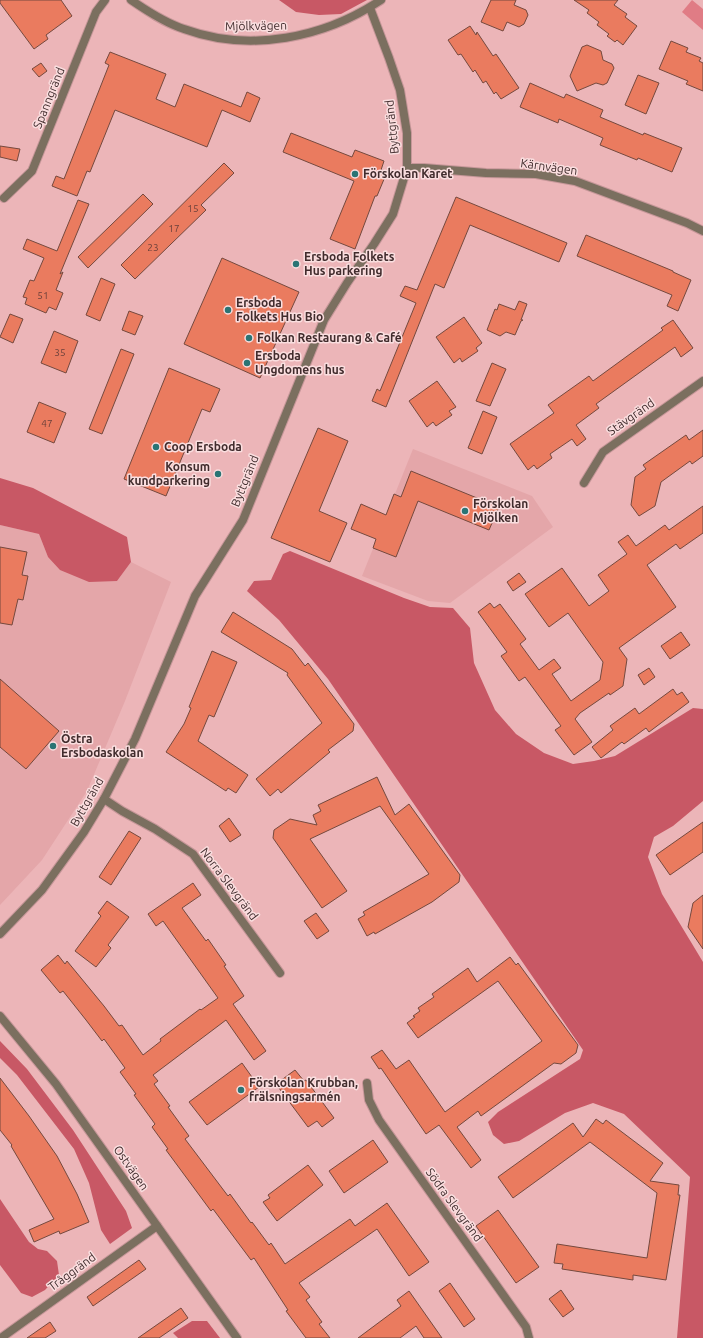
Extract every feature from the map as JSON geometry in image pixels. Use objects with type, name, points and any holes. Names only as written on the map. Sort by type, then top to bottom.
[{"type":"street","name":"Spanngränd","points":[[4,198],[32,171],[96,12],[105,0]]},
{"type":"street","name":"Mjölkvägen","points":[[131,0],[145,10],[183,29],[216,38],[244,40],[274,40],[295,37],[325,29],[370,8],[381,0]]},
{"type":"street","name":"Byttgränd","points":[[0,934],[42,890],[84,832],[104,799],[135,740],[195,596],[242,520],[324,320],[393,214],[407,168],[407,133],[400,90],[390,58],[370,8]]},
{"type":"street","name":"Kärnvägen","points":[[407,168],[536,174],[575,181],[687,223],[703,231]]},
{"type":"street","name":"Stävgränd","points":[[584,483],[603,452],[703,381]]},
{"type":"street","name":"Norra Slevgränd","points":[[104,799],[122,811],[155,829],[193,854],[280,973]]},
{"type":"street","name":"Ostvägen","points":[[0,1016],[56,1084],[237,1338]]},
{"type":"street","name":"Södra Slevgränd","points":[[367,1083],[369,1100],[380,1120],[526,1327],[529,1338]]},
{"type":"street","name":"Tråggränd","points":[[1,1338],[158,1226]]},
{"type":"shaded area","points":[[279,0],[367,0],[341,14],[319,15],[296,12]]},
{"type":"shaded area","points":[[692,0],[703,9],[703,30],[682,12]]},
{"type":"shaded area","name":"Förskolan Mjölken","points":[[413,449],[532,496],[553,527],[450,603],[428,601],[362,576]]},
{"type":"shaded area","points":[[0,478],[33,488],[127,537],[131,562],[117,581],[89,582],[60,570],[48,557],[39,534],[0,525]]},
{"type":"shaded area","name":"Östra Ersbodaskolan","points":[[0,525],[39,534],[48,557],[117,581],[131,562],[171,582],[125,701],[87,791],[42,860],[0,905]]},
{"type":"shaded area","points":[[290,551],[404,598],[430,607],[453,608],[470,628],[474,663],[495,710],[516,734],[544,753],[573,764],[615,756],[693,708],[703,709],[703,801],[673,826],[654,837],[648,857],[662,894],[703,962],[703,1338],[677,1338],[690,1177],[624,1114],[593,1103],[565,1113],[519,1141],[504,1144],[493,1135],[488,1122],[498,1112],[580,1059],[583,1050],[328,679],[279,620],[247,591],[254,581],[271,580],[283,554]]},
{"type":"shaded area","points":[[0,1041],[27,1069],[73,1130],[126,1211],[132,1228],[110,1244],[101,1230],[89,1183],[74,1149],[17,1075],[0,1058]]},
{"type":"shaded area","points":[[0,1199],[29,1242],[38,1249],[47,1251],[57,1261],[59,1275],[45,1290],[32,1297],[21,1293],[0,1265]]},
{"type":"shaded area","points":[[192,1321],[207,1321],[220,1338],[178,1338],[173,1333]]},
{"type":"building","points":[[0,0],[61,0],[72,16],[46,35],[48,39],[34,49],[0,3]]},
{"type":"building","points":[[491,0],[516,0],[514,5],[526,10],[528,15],[524,24],[519,27],[507,22],[503,31],[481,22]]},
{"type":"building","points":[[574,0],[618,0],[614,5],[627,14],[625,17],[637,26],[623,45],[617,40],[615,42],[607,36],[609,34],[597,25],[599,22],[587,13],[589,10]]},
{"type":"building","points":[[470,26],[476,35],[477,32],[493,56],[496,54],[519,88],[501,99],[496,92],[494,94],[486,81],[483,83],[475,70],[473,72],[461,54],[458,55],[448,40]]},
{"type":"building","points":[[671,41],[688,48],[686,52],[701,58],[699,61],[703,63],[703,91],[686,84],[688,81],[659,69]]},
{"type":"building","points":[[587,45],[601,51],[603,60],[612,64],[614,68],[607,83],[603,85],[596,83],[577,91],[570,76],[582,47]]},
{"type":"building","points":[[110,52],[166,74],[156,99],[175,107],[184,84],[241,107],[247,92],[260,98],[250,122],[222,110],[207,147],[115,110],[90,172],[87,171],[77,196],[52,186],[56,176],[64,179],[109,65],[105,63]]},
{"type":"building","points":[[41,63],[47,71],[39,77],[32,69]]},
{"type":"building","points":[[638,75],[659,83],[646,114],[625,105]]},
{"type":"building","points":[[530,83],[564,98],[566,94],[603,110],[600,117],[643,135],[644,133],[682,148],[672,172],[600,145],[603,138],[559,119],[558,123],[520,107]]},
{"type":"building","points":[[291,133],[352,157],[355,150],[384,161],[381,170],[387,172],[377,196],[375,196],[355,249],[330,239],[354,181],[283,152]]},
{"type":"building","points":[[0,146],[20,149],[17,161],[0,157]]},
{"type":"building","points":[[224,163],[234,173],[201,205],[206,210],[135,279],[121,265]]},
{"type":"building","points":[[143,194],[153,204],[88,268],[78,257]]},
{"type":"building","points":[[456,197],[567,243],[559,262],[470,225],[444,288],[435,284],[386,407],[372,401],[377,389],[380,391],[416,303],[400,296],[405,286],[417,290]]},
{"type":"building","points":[[78,200],[89,204],[60,274],[63,272],[56,290],[63,293],[56,310],[49,307],[46,313],[25,304],[27,298],[23,297],[30,280],[34,281],[44,258],[23,249],[27,239],[57,251]]},
{"type":"building","points":[[586,235],[691,280],[678,311],[667,306],[672,295],[577,256]]},
{"type":"building","points":[[222,258],[299,292],[260,378],[184,344]]},
{"type":"building","points":[[101,278],[115,284],[100,321],[86,315]]},
{"type":"building","points":[[519,301],[527,304],[521,320],[523,320],[521,321],[515,335],[506,332],[500,336],[487,330],[495,309],[497,310],[499,304],[515,310]]},
{"type":"building","points":[[129,311],[143,316],[135,335],[122,330]]},
{"type":"building","points":[[10,314],[23,319],[13,343],[0,337]]},
{"type":"building","points":[[464,317],[482,343],[476,348],[478,351],[462,362],[460,358],[454,363],[436,337]]},
{"type":"building","points":[[673,320],[693,348],[681,357],[675,347],[596,404],[599,408],[576,425],[586,439],[577,446],[572,439],[550,454],[552,458],[537,469],[534,465],[528,470],[510,444],[554,413],[548,405],[589,376],[593,381],[663,330],[661,328]]},
{"type":"building","points":[[54,331],[78,341],[66,373],[41,363]]},
{"type":"building","points":[[121,349],[134,354],[102,434],[89,429]]},
{"type":"building","points":[[492,363],[506,369],[490,406],[476,401]]},
{"type":"building","points":[[169,368],[220,389],[210,412],[202,409],[166,496],[124,479]]},
{"type":"building","points":[[437,381],[456,407],[449,411],[452,415],[436,426],[433,422],[427,427],[409,401]]},
{"type":"building","points":[[39,402],[66,413],[54,443],[27,432]]},
{"type":"building","points":[[483,411],[497,417],[482,454],[468,448]]},
{"type":"building","points":[[318,428],[348,441],[319,511],[347,523],[330,562],[271,538]]},
{"type":"building","points":[[703,430],[703,456],[692,464],[690,461],[661,482],[655,506],[639,516],[631,505],[635,477],[646,469],[643,465],[686,435],[689,440]]},
{"type":"building","points":[[411,471],[499,507],[489,530],[418,501],[396,557],[373,548],[376,539],[351,529],[361,504],[386,515],[394,494],[401,497]]},
{"type":"building","points":[[703,506],[703,533],[680,549],[676,544],[647,565],[676,607],[619,648],[627,659],[623,686],[610,695],[609,693],[580,713],[575,719],[592,742],[574,755],[555,730],[561,726],[525,677],[519,681],[501,656],[507,652],[478,612],[490,603],[494,608],[500,604],[526,639],[520,644],[539,670],[554,659],[561,668],[552,674],[571,701],[600,680],[603,662],[568,613],[549,627],[525,594],[562,568],[589,606],[609,591],[598,575],[627,554],[618,542],[628,535],[636,546],[665,525],[669,530]]},
{"type":"building","points":[[0,547],[27,552],[22,575],[28,576],[23,600],[18,599],[12,625],[0,623]]},
{"type":"building","points":[[519,573],[526,582],[513,591],[507,582]]},
{"type":"building","points":[[233,612],[292,649],[305,666],[308,663],[354,724],[353,731],[328,750],[330,752],[281,793],[278,789],[270,796],[256,779],[322,723],[287,675],[288,673],[221,632]]},
{"type":"building","points":[[681,632],[690,645],[670,659],[661,646]]},
{"type":"building","points":[[212,651],[237,662],[214,717],[209,715],[198,741],[248,775],[236,793],[228,788],[226,791],[166,752],[184,724],[191,708],[189,707]]},
{"type":"building","points":[[649,668],[655,677],[644,685],[638,675]]},
{"type":"building","points":[[0,679],[59,731],[26,769],[0,747]]},
{"type":"building","points":[[673,689],[677,695],[682,692],[689,702],[649,732],[646,728],[624,744],[622,742],[601,758],[592,747],[613,730],[610,726],[635,708],[639,714]]},
{"type":"building","points":[[377,777],[395,815],[409,804],[460,875],[459,882],[432,902],[375,934],[374,932],[367,936],[358,919],[365,915],[363,912],[429,874],[380,806],[310,839],[347,891],[322,908],[273,838],[274,830],[290,819],[317,825],[313,815],[321,811],[318,805]]},
{"type":"building","points":[[229,818],[241,835],[230,842],[219,826]]},
{"type":"building","points":[[703,822],[703,852],[670,875],[656,855]]},
{"type":"building","points":[[129,831],[141,838],[111,885],[99,877]]},
{"type":"building","points":[[193,883],[201,895],[182,908],[206,941],[208,939],[226,965],[224,966],[244,996],[233,1004],[266,1051],[254,1060],[226,1020],[153,1075],[158,1081],[154,1084],[170,1106],[168,1107],[189,1136],[185,1139],[228,1196],[230,1194],[269,1245],[271,1243],[285,1264],[350,1219],[355,1226],[387,1203],[429,1262],[409,1276],[377,1229],[299,1283],[310,1297],[306,1300],[322,1322],[319,1324],[330,1338],[306,1338],[286,1311],[288,1310],[254,1258],[251,1260],[213,1209],[211,1211],[166,1150],[168,1149],[152,1127],[155,1124],[134,1095],[136,1094],[120,1072],[125,1068],[104,1039],[102,1041],[63,991],[60,993],[41,970],[58,955],[65,964],[67,961],[119,1026],[122,1025],[143,1055],[161,1041],[160,1039],[200,1009],[201,1010],[218,998],[163,921],[156,926],[148,914]]},
{"type":"building","points":[[703,895],[703,949],[688,927],[693,903]]},
{"type":"building","points":[[107,901],[129,917],[108,945],[111,948],[96,967],[75,951],[101,916],[98,913]]},
{"type":"building","points":[[316,913],[329,931],[317,939],[304,921]]},
{"type":"building","points":[[510,957],[516,965],[518,963],[578,1045],[576,1053],[561,1064],[554,1063],[481,1116],[478,1111],[457,1127],[481,1160],[471,1168],[439,1125],[426,1134],[381,1068],[379,1069],[371,1057],[382,1050],[396,1069],[409,1060],[445,1112],[542,1041],[498,981],[418,1038],[407,1023],[420,1011],[418,1008],[434,997],[432,994],[468,968],[477,982]]},
{"type":"building","points":[[242,1063],[259,1087],[207,1125],[189,1102]]},
{"type":"building","points":[[295,1070],[304,1081],[306,1080],[334,1118],[322,1127],[317,1121],[308,1127],[276,1084]]},
{"type":"building","points":[[0,1078],[57,1156],[77,1194],[89,1222],[60,1234],[59,1231],[34,1242],[29,1230],[54,1219],[11,1146],[12,1145],[0,1130]]},
{"type":"building","points":[[596,1119],[603,1124],[606,1120],[663,1163],[650,1181],[679,1185],[678,1195],[680,1195],[666,1280],[633,1275],[633,1280],[562,1269],[563,1264],[554,1263],[557,1244],[647,1258],[657,1193],[590,1142],[513,1198],[498,1177],[573,1123],[583,1137]]},
{"type":"building","points":[[373,1140],[388,1162],[344,1193],[329,1171]]},
{"type":"building","points":[[308,1165],[323,1185],[277,1221],[263,1202],[270,1198],[268,1195]]},
{"type":"building","points":[[498,1210],[539,1267],[516,1283],[476,1226]]},
{"type":"building","points":[[139,1260],[146,1269],[93,1306],[87,1297]]},
{"type":"building","points":[[450,1283],[475,1319],[464,1327],[439,1291]]},
{"type":"building","points":[[561,1290],[574,1309],[563,1317],[549,1299]]},
{"type":"building","points":[[409,1291],[442,1338],[424,1338],[416,1326],[400,1338],[358,1338],[401,1306],[397,1300]]},
{"type":"building","points":[[181,1308],[188,1318],[159,1338],[138,1338]]},
{"type":"building","points":[[50,1322],[56,1331],[45,1338],[27,1338]]},
{"type":"place","name":"Förskolan Karet","points":[[355,174]]},
{"type":"place","name":"Ersboda Folkets Hus parkering","points":[[296,264]]},
{"type":"place","name":"Ersboda Folkets Hus Bio","points":[[228,310]]},
{"type":"place","name":"Folkan Restaurang & Café","points":[[249,338]]},
{"type":"place","name":"Ersboda Ungdomens hus","points":[[247,363]]},
{"type":"place","name":"Coop Ersboda","points":[[156,447]]},
{"type":"place","name":"Konsum kundparkering","points":[[218,474]]},
{"type":"place","name":"Förskolan Mjölken","points":[[465,511]]},
{"type":"place","name":"Östra Ersbodaskolan","points":[[53,746]]},
{"type":"place","name":"Förskolan Krubban, frälsningsarmén","points":[[241,1090]]}]
